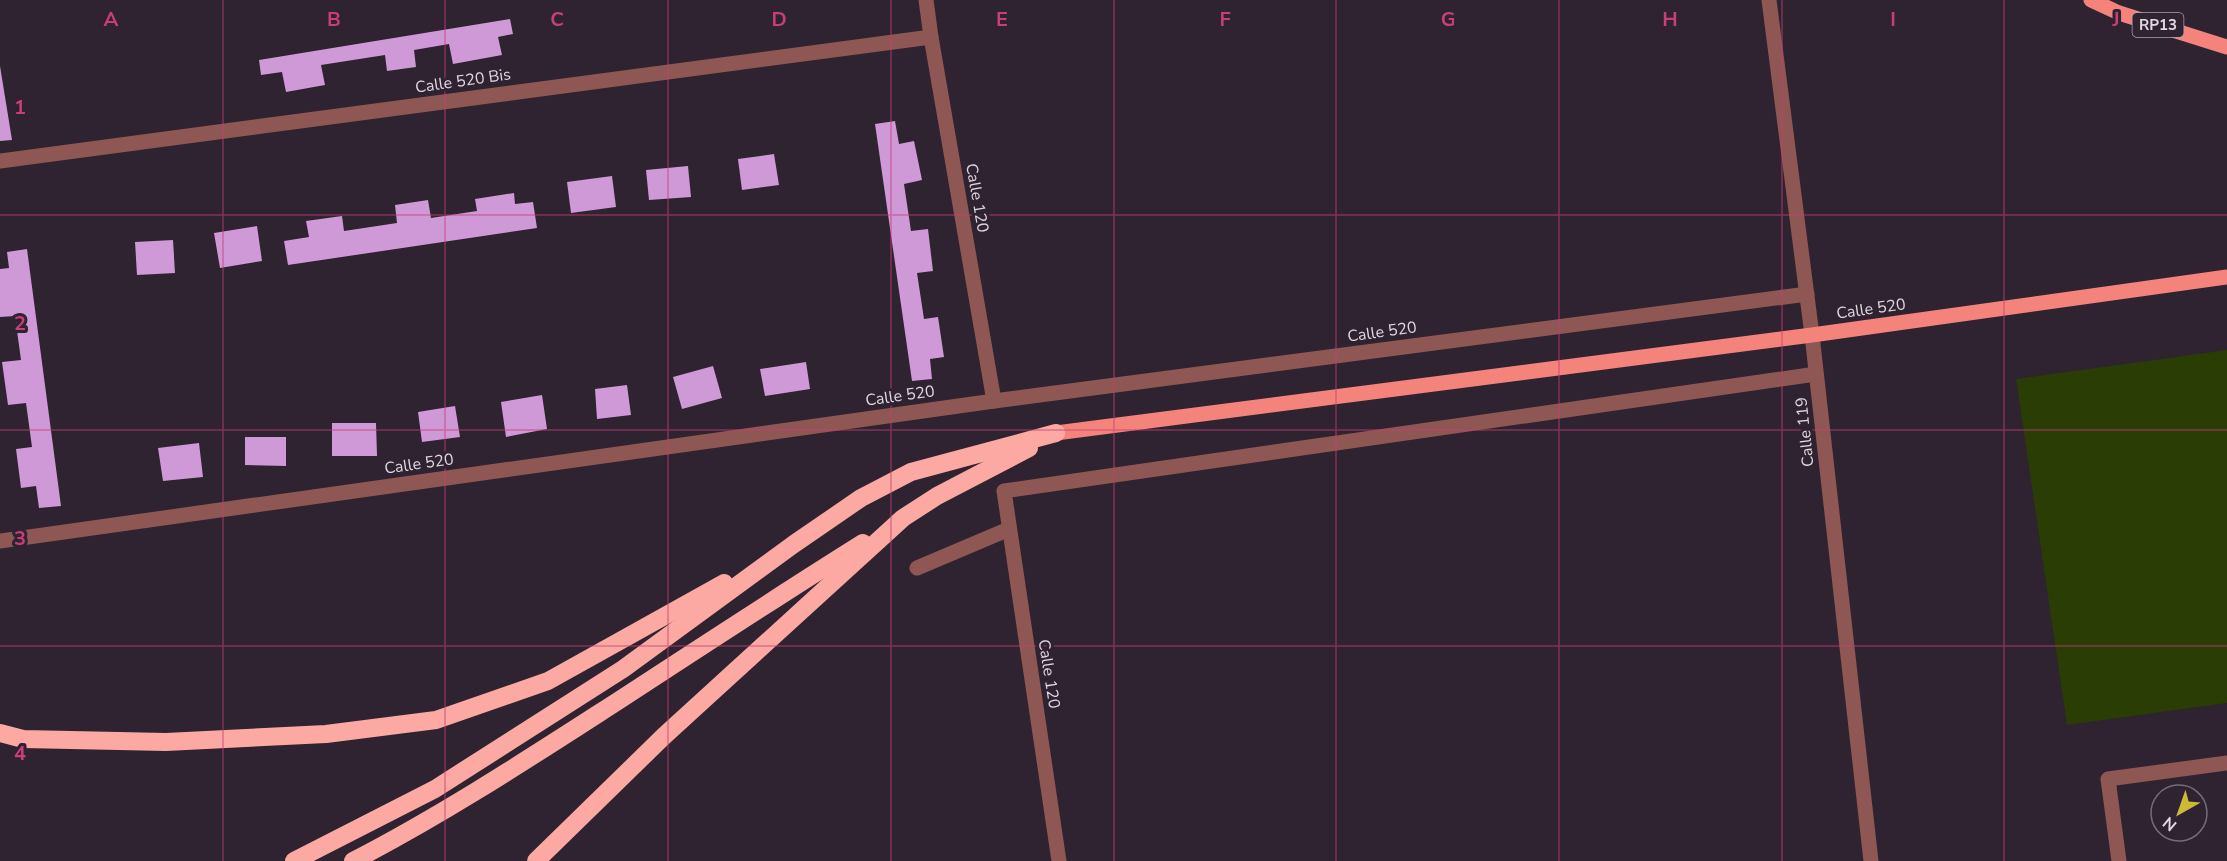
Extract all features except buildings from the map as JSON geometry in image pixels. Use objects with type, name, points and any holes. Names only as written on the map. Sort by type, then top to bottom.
[{"type":"highway","points":[[353,861],[392,841],[541,751],[777,596],[937,496],[1056,433]]},
{"type":"highway","points":[[294,861],[435,789],[623,669],[861,498],[911,472],[1056,433]]},
{"type":"highway","points":[[536,861],[664,736],[903,518]]},
{"type":"highway","points":[[0,734],[23,738],[166,742],[326,734],[436,720],[548,681],[794,544]]},
{"type":"main road","name":"RP13","points":[[2091,0],[2119,13],[2227,47]]},
{"type":"main road","name":"Calle 520","points":[[1056,433],[1812,335],[2227,277]]},
{"type":"street","name":"Calle 120","points":[[926,0],[994,401]]},
{"type":"street","name":"Calle 119","points":[[1769,0],[1812,335],[1871,861]]},
{"type":"street","name":"Calle 520 Bis","points":[[0,161],[931,37]]},
{"type":"street","name":"Calle 520","points":[[0,541],[994,401],[1807,294]]},
{"type":"street","name":"Calle 120","points":[[1059,861],[1004,492],[1816,374]]},
{"type":"street","points":[[917,568],[1009,529]]},
{"type":"street","points":[[2119,861],[2108,779],[2227,762]]},
{"type":"green space","points":[[2227,350],[2227,703],[2067,725],[2016,379]]}]
